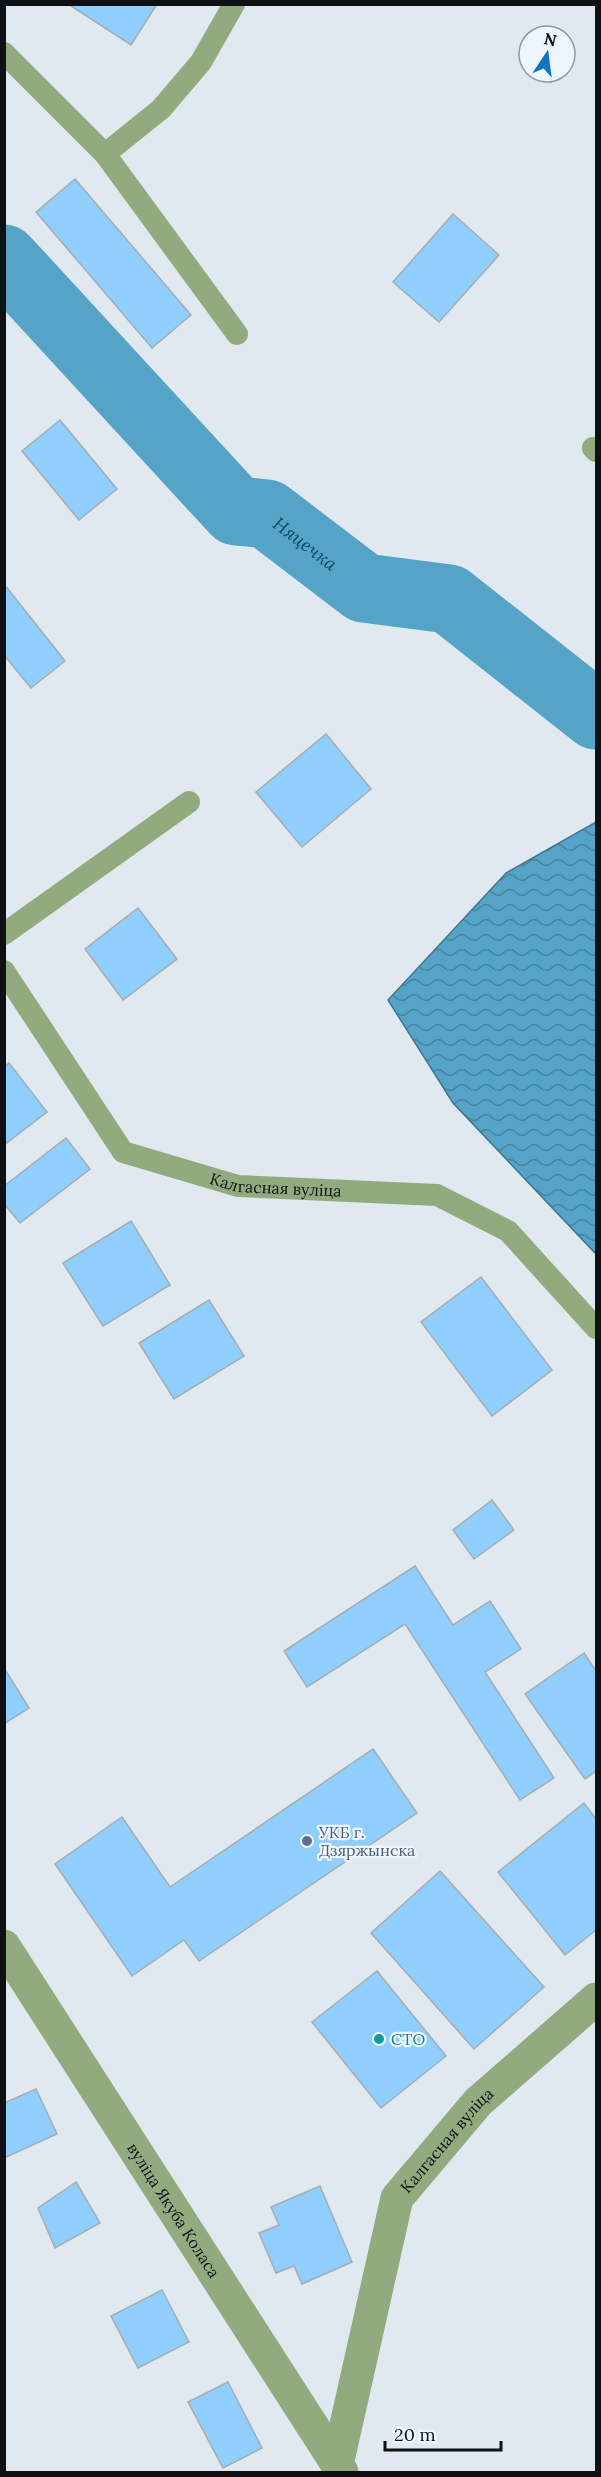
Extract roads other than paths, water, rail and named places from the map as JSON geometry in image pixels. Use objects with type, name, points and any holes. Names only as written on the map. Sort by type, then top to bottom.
[{"type":"street","name":"вуліца Якуба Коласа","points":[[4,1946],[340,2469]]},
{"type":"street","name":"Калгасная вуліца","points":[[340,2469],[397,2198],[478,2102],[597,1999]]},
{"type":"lane","points":[[105,154],[161,109],[201,62],[234,4]]},
{"type":"lane","points":[[4,53],[105,154],[237,334]]},
{"type":"lane","points":[[4,934],[189,802]]},
{"type":"lane","name":"Калгасная вуліца","points":[[4,971],[123,1152],[238,1186],[437,1195],[508,1231],[597,1328]]},
{"type":"water","points":[[596,822],[596,1254],[453,1103],[388,1000],[506,873]]},
{"type":"waterway","name":"Няцечка","points":[[4,259],[236,511],[267,514],[364,588],[449,599],[596,715]]},
{"type":"place","name":"УКБ г. Дзяржынска","points":[[307,1841]]},
{"type":"place","name":"СТО","points":[[379,2039]]}]
